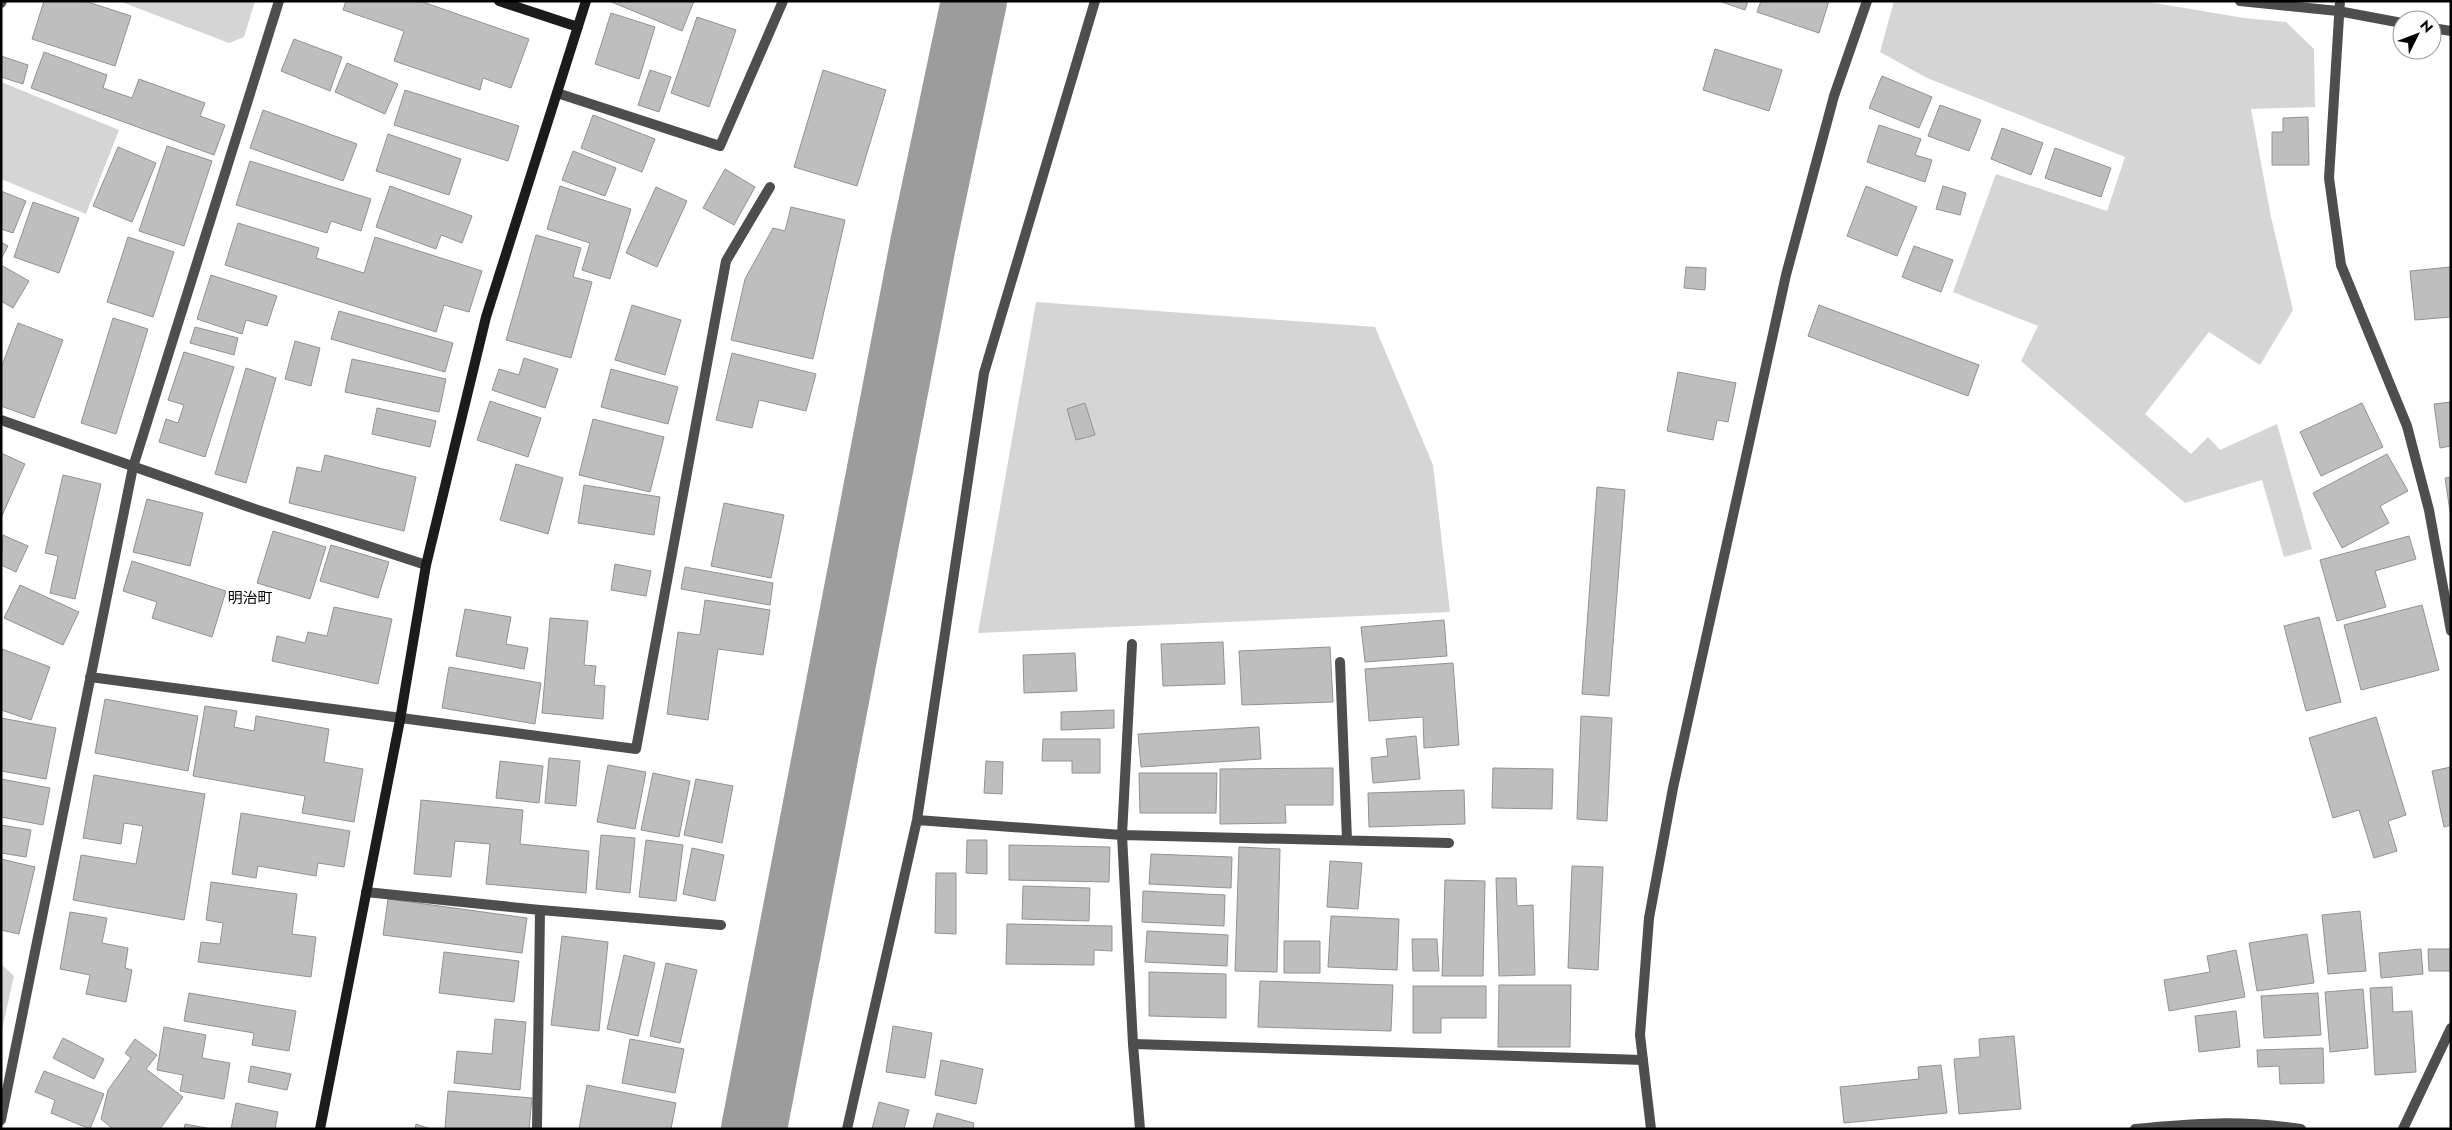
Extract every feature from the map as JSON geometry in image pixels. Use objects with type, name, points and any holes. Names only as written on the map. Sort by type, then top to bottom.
[{"type":"street","points":[[1,1120],[133,467],[279,1]]},
{"type":"street","points":[[499,1],[578,27]]},
{"type":"street","points":[[320,1129],[400,720],[426,565],[486,317],[586,1]]},
{"type":"street","points":[[557,93],[720,146],[783,1]]},
{"type":"street","points":[[847,1129],[917,820],[984,373],[1095,1]]},
{"type":"street","points":[[1651,1129],[1640,1035],[1649,918],[1673,788],[1786,275],[1834,96],[1867,1]]},
{"type":"street","points":[[2240,1],[2339,6],[2392,20]]},
{"type":"street","points":[[2339,6],[2329,178],[2341,265],[2407,426],[2429,510],[2451,631]]},
{"type":"street","points":[[90,677],[400,720],[636,749],[726,261],[770,187]]},
{"type":"street","points":[[1,420],[249,507],[426,565]]},
{"type":"street","points":[[1132,644],[1122,835],[1132,1044],[1140,1129]]},
{"type":"street","points":[[1340,662],[1348,840]]},
{"type":"street","points":[[917,820],[1122,835],[1449,842]]},
{"type":"street","points":[[366,892],[540,910],[721,925]]},
{"type":"street","points":[[537,1129],[540,910]]},
{"type":"street","points":[[2403,1129],[2451,1028]]},
{"type":"street","points":[[1132,1044],[1643,1060]]},
{"type":"street","points":[[2135,1129],[2192,1123],[2260,1122],[2301,1129]]},
{"type":"shaded area","points":[[119,1],[255,1],[244,37],[229,43]]},
{"type":"shaded area","points":[[1894,1],[2143,1],[2244,18],[2286,22],[2314,49],[2315,107],[2251,109],[2271,217],[2293,310],[2260,365],[2209,332],[2145,414],[2191,454],[2208,437],[2220,450],[2277,424],[2312,549],[2284,557],[2262,480],[2185,503],[2021,361],[2038,326],[1953,292],[1996,174],[2107,211],[2125,157],[1927,78],[1880,52]]},
{"type":"shaded area","points":[[1,82],[119,130],[86,214],[1,179]]},
{"type":"shaded area","points":[[1036,302],[1375,327],[1433,465],[1450,612],[978,633]]},
{"type":"shaded area","points":[[1,964],[14,976],[1,1034]]},
{"type":"building","points":[[44,1],[85,1],[131,16],[115,66],[32,39]]},
{"type":"building","points":[[346,1],[420,1],[529,39],[511,88],[483,78],[480,90],[394,61],[404,31],[343,10]]},
{"type":"building","points":[[609,1],[694,1],[682,31]]},
{"type":"building","points":[[1719,1],[1748,1],[1745,10]]},
{"type":"building","points":[[1761,1],[1829,1],[1819,33],[1757,12]]},
{"type":"building","points":[[611,13],[655,27],[639,79],[595,64]]},
{"type":"building","points":[[697,17],[736,30],[709,107],[671,93]]},
{"type":"building","points":[[294,39],[342,57],[330,91],[281,71]]},
{"type":"building","points":[[1715,49],[1782,70],[1769,111],[1703,90]]},
{"type":"building","points":[[44,52],[107,75],[103,88],[132,98],[139,79],[205,103],[200,116],[225,125],[214,155],[31,88]]},
{"type":"building","points":[[1,56],[28,65],[23,84],[1,77]]},
{"type":"building","points":[[347,63],[398,84],[385,114],[335,92]]},
{"type":"building","points":[[650,70],[671,77],[659,112],[638,105]]},
{"type":"building","points":[[823,70],[886,90],[857,186],[794,167]]},
{"type":"building","points":[[1882,76],[1932,97],[1919,128],[1869,108]]},
{"type":"building","points":[[405,90],[519,126],[508,161],[394,125]]},
{"type":"building","points":[[1940,105],[1981,120],[1969,151],[1928,136]]},
{"type":"building","points":[[263,110],[357,144],[343,181],[250,148]]},
{"type":"building","points":[[593,115],[655,139],[642,172],[581,148]]},
{"type":"building","points":[[2308,117],[2309,165],[2272,165],[2272,132],[2283,132],[2283,118]]},
{"type":"building","points":[[1879,125],[1921,139],[1915,155],[1932,160],[1925,182],[1867,162]]},
{"type":"building","points":[[2002,128],[2043,143],[2031,175],[1991,159]]},
{"type":"building","points":[[388,134],[461,159],[449,195],[376,171]]},
{"type":"building","points":[[167,146],[212,161],[184,246],[139,231]]},
{"type":"building","points":[[118,147],[156,163],[132,222],[93,206]]},
{"type":"building","points":[[2055,148],[2111,168],[2101,197],[2045,178]]},
{"type":"building","points":[[573,151],[616,168],[605,196],[562,180]]},
{"type":"building","points":[[250,161],[371,199],[361,231],[331,221],[327,233],[236,205]]},
{"type":"building","points":[[725,169],[755,187],[734,225],[703,208]]},
{"type":"building","points":[[390,186],[472,216],[462,243],[441,235],[436,249],[376,227]]},
{"type":"building","points":[[560,186],[631,209],[610,279],[582,270],[590,243],[547,229]]},
{"type":"building","points":[[1866,186],[1917,207],[1897,256],[1847,236]]},
{"type":"building","points":[[1943,186],[1966,193],[1960,215],[1936,209]]},
{"type":"building","points":[[656,187],[687,201],[657,267],[626,253]]},
{"type":"building","points":[[1,191],[26,201],[13,233],[1,229]]},
{"type":"building","points":[[33,202],[79,218],[59,273],[14,257]]},
{"type":"building","points":[[791,207],[845,220],[813,359],[731,340],[745,279],[773,228],[785,231]]},
{"type":"building","points":[[238,223],[319,248],[316,258],[364,273],[375,237],[482,271],[469,312],[444,305],[436,332],[225,265]]},
{"type":"building","points":[[536,235],[581,248],[573,277],[592,282],[571,358],[506,340]]},
{"type":"building","points":[[128,237],[174,252],[153,317],[107,302]]},
{"type":"building","points":[[1,242],[8,246],[1,259]]},
{"type":"building","points":[[1914,246],[1953,260],[1941,292],[1902,277]]},
{"type":"building","points":[[1,265],[29,281],[13,308],[1,301]]},
{"type":"building","points":[[1686,267],[1706,268],[1705,290],[1684,288]]},
{"type":"building","points":[[2451,267],[2451,317],[2415,320],[2410,271]]},
{"type":"building","points":[[211,275],[277,296],[267,326],[246,320],[242,334],[197,319]]},
{"type":"building","points":[[632,305],[681,320],[665,375],[615,360]]},
{"type":"building","points":[[1819,305],[1979,365],[1968,396],[1808,336]]},
{"type":"building","points":[[339,311],[453,343],[445,372],[331,339]]},
{"type":"building","points":[[113,318],[148,329],[116,434],[81,423]]},
{"type":"building","points":[[18,323],[63,340],[34,418],[1,406],[1,368]]},
{"type":"building","points":[[195,327],[238,338],[234,355],[190,343]]},
{"type":"building","points":[[295,341],[320,348],[311,386],[285,379]]},
{"type":"building","points":[[184,352],[234,367],[205,457],[159,442],[166,419],[178,423],[184,405],[168,400]]},
{"type":"building","points":[[732,353],[816,374],[806,411],[759,400],[752,428],[716,420]]},
{"type":"building","points":[[524,358],[558,369],[545,408],[492,390],[499,369],[519,375]]},
{"type":"building","points":[[352,359],[446,379],[439,412],[345,392]]},
{"type":"building","points":[[246,368],[276,378],[246,483],[215,474]]},
{"type":"building","points":[[611,369],[678,387],[668,424],[601,407]]},
{"type":"building","points":[[1678,372],[1736,383],[1728,422],[1717,420],[1713,440],[1667,431]]},
{"type":"building","points":[[490,401],[541,418],[528,457],[477,440]]},
{"type":"building","points":[[2451,402],[2451,446],[2440,448],[2434,404]]},
{"type":"building","points":[[1085,403],[1095,435],[1076,440],[1067,409]]},
{"type":"building","points":[[2362,403],[2383,447],[2321,476],[2300,432]]},
{"type":"building","points":[[377,408],[436,421],[430,447],[372,434]]},
{"type":"building","points":[[593,419],[664,437],[650,492],[579,475]]},
{"type":"building","points":[[1,453],[25,464],[1,518]]},
{"type":"building","points":[[2387,454],[2408,491],[2380,506],[2389,523],[2342,548],[2313,493]]},
{"type":"building","points":[[325,455],[416,477],[404,531],[289,503],[297,467],[321,472]]},
{"type":"building","points":[[516,464],[563,478],[548,534],[500,520]]},
{"type":"building","points":[[63,475],[101,484],[75,599],[50,593],[58,556],[45,553]]},
{"type":"building","points":[[2451,477],[2451,518],[2445,478]]},
{"type":"building","points":[[584,485],[660,497],[654,535],[578,523]]},
{"type":"building","points":[[1597,487],[1625,490],[1609,696],[1582,694]]},
{"type":"building","points":[[147,499],[203,513],[190,566],[133,552]]},
{"type":"building","points":[[724,503],[784,515],[771,578],[711,566]]},
{"type":"building","points":[[273,531],[326,547],[310,599],[257,583]]},
{"type":"building","points":[[3,535],[28,546],[16,572],[1,565]]},
{"type":"building","points":[[2409,536],[2416,559],[2375,571],[2386,607],[2337,621],[2320,560]]},
{"type":"building","points":[[331,545],[389,562],[378,598],[320,581]]},
{"type":"building","points":[[132,561],[226,591],[212,637],[152,618],[157,602],[123,591]]},
{"type":"building","points":[[615,564],[651,571],[646,596],[611,590]]},
{"type":"building","points":[[685,567],[773,583],[770,605],[681,589]]},
{"type":"building","points":[[20,585],[79,612],[63,645],[4,618]]},
{"type":"building","points":[[705,600],[770,610],[763,655],[718,649],[708,720],[667,714],[678,632],[700,635]]},
{"type":"building","points":[[2422,605],[2439,670],[2361,690],[2344,625]]},
{"type":"building","points":[[334,607],[392,619],[378,684],[272,661],[277,636],[305,643],[308,632],[327,636]]},
{"type":"building","points":[[465,609],[511,617],[506,644],[528,648],[524,669],[456,656]]},
{"type":"building","points":[[2319,617],[2341,702],[2306,711],[2284,626]]},
{"type":"building","points":[[550,618],[588,621],[584,665],[596,666],[594,685],[605,686],[603,719],[542,713]]},
{"type":"building","points":[[1444,620],[1447,656],[1365,662],[1361,627]]},
{"type":"building","points":[[1223,642],[1225,684],[1163,686],[1161,644]]},
{"type":"building","points":[[1330,647],[1333,702],[1242,705],[1239,651]]},
{"type":"building","points":[[2,649],[50,667],[31,720],[1,710]]},
{"type":"building","points":[[1075,653],[1077,691],[1024,693],[1023,655]]},
{"type":"building","points":[[1453,663],[1459,745],[1424,748],[1423,717],[1369,721],[1365,669]]},
{"type":"building","points":[[449,667],[541,683],[535,724],[442,708]]},
{"type":"building","points":[[105,699],[198,716],[188,771],[95,753]]},
{"type":"building","points":[[205,706],[237,711],[234,727],[254,731],[256,716],[329,729],[324,762],[363,769],[354,822],[302,813],[305,796],[193,776]]},
{"type":"building","points":[[1114,710],[1114,728],[1061,730],[1061,712]]},
{"type":"building","points":[[1581,716],[1612,718],[1607,821],[1577,819]]},
{"type":"building","points":[[2376,717],[2406,815],[2388,821],[2397,851],[2374,858],[2359,810],[2333,818],[2309,738]]},
{"type":"building","points":[[1,718],[56,728],[46,779],[1,771]]},
{"type":"building","points":[[1259,727],[1261,759],[1141,767],[1138,734]]},
{"type":"building","points":[[1416,736],[1420,779],[1373,783],[1371,758],[1388,756],[1386,739]]},
{"type":"building","points":[[1043,739],[1100,739],[1100,773],[1072,773],[1072,761],[1042,761]]},
{"type":"building","points":[[549,758],[580,761],[576,806],[545,803]]},
{"type":"building","points":[[500,761],[543,766],[539,803],[496,798]]},
{"type":"building","points":[[986,761],[1003,762],[1002,794],[984,793]]},
{"type":"building","points":[[608,765],[646,772],[635,829],[597,822]]},
{"type":"building","points":[[2451,767],[2451,825],[2444,827],[2432,771]]},
{"type":"building","points":[[1333,768],[1333,805],[1285,805],[1286,823],[1220,824],[1220,769]]},
{"type":"building","points":[[1493,768],[1553,769],[1552,809],[1492,808]]},
{"type":"building","points":[[653,773],[690,781],[679,837],[641,830]]},
{"type":"building","points":[[1139,773],[1217,773],[1216,813],[1140,813]]},
{"type":"building","points":[[94,775],[205,794],[184,920],[73,900],[81,855],[136,864],[143,826],[124,823],[121,844],[83,838]]},
{"type":"building","points":[[1,779],[50,788],[43,825],[1,817]]},
{"type":"building","points":[[696,779],[733,786],[722,843],[684,835]]},
{"type":"building","points":[[1464,790],[1465,824],[1369,827],[1368,793]]},
{"type":"building","points":[[421,800],[523,810],[520,844],[589,851],[586,893],[486,884],[490,844],[455,841],[451,877],[414,874]]},
{"type":"building","points":[[241,813],[350,831],[344,867],[318,863],[316,876],[258,866],[256,878],[232,874]]},
{"type":"building","points":[[1,825],[31,830],[26,857],[1,853]]},
{"type":"building","points":[[601,835],[635,838],[630,893],[596,889]]},
{"type":"building","points":[[646,840],[683,845],[676,901],[639,897]]},
{"type":"building","points":[[967,840],[987,840],[987,874],[966,873]]},
{"type":"building","points":[[1009,845],[1110,847],[1109,882],[1009,880]]},
{"type":"building","points":[[1239,847],[1280,849],[1277,972],[1235,971]]},
{"type":"building","points":[[692,848],[724,855],[715,901],[683,894]]},
{"type":"building","points":[[1151,854],[1232,857],[1231,888],[1149,884]]},
{"type":"building","points":[[1,859],[35,867],[19,934],[1,930]]},
{"type":"building","points":[[1330,861],[1362,863],[1358,909],[1327,907]]},
{"type":"building","points":[[1572,866],[1603,867],[1598,970],[1568,968]]},
{"type":"building","points":[[936,873],[956,873],[956,934],[935,933]]},
{"type":"building","points":[[1496,878],[1516,878],[1517,906],[1533,905],[1535,975],[1499,976]]},
{"type":"building","points":[[1445,880],[1485,881],[1483,976],[1442,976]]},
{"type":"building","points":[[211,882],[297,894],[292,934],[316,937],[311,977],[198,962],[201,942],[220,944],[223,923],[206,920]]},
{"type":"building","points":[[1023,886],[1090,888],[1089,921],[1022,919]]},
{"type":"building","points":[[1143,891],[1225,895],[1224,926],[1142,922]]},
{"type":"building","points":[[388,899],[527,918],[522,953],[383,935]]},
{"type":"building","points":[[2360,911],[2366,971],[2328,974],[2322,915]]},
{"type":"building","points":[[70,912],[107,918],[102,943],[128,948],[125,968],[132,970],[126,1002],[86,994],[90,975],[60,969]]},
{"type":"building","points":[[1331,916],[1399,919],[1397,970],[1328,967]]},
{"type":"building","points":[[1007,924],[1112,926],[1112,951],[1094,950],[1094,965],[1006,964]]},
{"type":"building","points":[[1147,931],[1228,935],[1227,966],[1145,962]]},
{"type":"building","points":[[2307,934],[2314,983],[2257,991],[2249,943]]},
{"type":"building","points":[[562,936],[608,942],[599,1031],[551,1025]]},
{"type":"building","points":[[1412,939],[1437,939],[1439,971],[1413,971]]},
{"type":"building","points":[[1284,941],[1320,941],[1320,973],[1284,973]]},
{"type":"building","points":[[2421,949],[2423,974],[2381,978],[2379,953]]},
{"type":"building","points":[[2428,949],[2451,949],[2451,971],[2429,971]]},
{"type":"building","points":[[2236,950],[2245,997],[2169,1011],[2164,980],[2210,972],[2207,956]]},
{"type":"building","points":[[444,952],[519,961],[514,1002],[439,993]]},
{"type":"building","points":[[624,955],[655,963],[638,1036],[607,1029]]},
{"type":"building","points":[[666,963],[697,970],[680,1043],[650,1036]]},
{"type":"building","points":[[1149,972],[1226,974],[1226,1018],[1149,1016]]},
{"type":"building","points":[[1260,981],[1393,985],[1391,1031],[1258,1027]]},
{"type":"building","points":[[1499,985],[1571,985],[1570,1047],[1498,1047]]},
{"type":"building","points":[[1413,986],[1486,986],[1486,1018],[1441,1018],[1441,1033],[1413,1033]]},
{"type":"building","points":[[2392,987],[2393,1012],[2412,1011],[2416,1072],[2375,1075],[2370,988]]},
{"type":"building","points":[[2363,989],[2368,1048],[2330,1052],[2325,992]]},
{"type":"building","points":[[189,993],[296,1011],[289,1051],[252,1045],[254,1033],[184,1021]]},
{"type":"building","points":[[2318,993],[2321,1035],[2264,1038],[2261,996]]},
{"type":"building","points":[[2236,1011],[2240,1047],[2199,1052],[2195,1016]]},
{"type":"building","points":[[495,1019],[526,1022],[520,1090],[454,1083],[457,1051],[492,1054]]},
{"type":"building","points":[[893,1026],[932,1033],[925,1078],[886,1072]]},
{"type":"building","points":[[164,1027],[206,1035],[202,1058],[230,1063],[224,1099],[180,1091],[183,1075],[157,1070]]},
{"type":"building","points":[[2014,1036],[2021,1109],[1959,1114],[1954,1059],[1980,1057],[1979,1039]]},
{"type":"building","points":[[63,1038],[104,1059],[94,1079],[53,1058]]},
{"type":"building","points":[[135,1039],[157,1055],[146,1069],[183,1097],[160,1129],[113,1129],[101,1119],[108,1090],[131,1058],[125,1053]]},
{"type":"building","points":[[630,1039],[684,1049],[675,1093],[622,1083]]},
{"type":"building","points":[[2323,1048],[2324,1083],[2280,1084],[2279,1066],[2258,1067],[2257,1050]]},
{"type":"building","points":[[941,1060],[983,1069],[976,1104],[935,1095]]},
{"type":"building","points":[[1941,1065],[1947,1113],[1844,1123],[1840,1087],[1919,1079],[1918,1067]]},
{"type":"building","points":[[251,1066],[291,1074],[287,1090],[248,1082]]},
{"type":"building","points":[[44,1071],[104,1094],[90,1129],[51,1113],[55,1100],[35,1092]]},
{"type":"building","points":[[587,1085],[676,1103],[671,1129],[579,1129]]},
{"type":"building","points":[[448,1091],[532,1098],[529,1129],[445,1129]]},
{"type":"building","points":[[879,1102],[909,1110],[904,1129],[872,1129]]},
{"type":"building","points":[[236,1103],[278,1112],[275,1129],[231,1129]]},
{"type":"building","points":[[937,1113],[974,1123],[973,1129],[933,1129]]},
{"type":"building","points":[[185,1124],[212,1129],[184,1129]]},
{"type":"building","points":[[416,1124],[431,1129],[415,1129]]},
{"type":"waterway","points":[[754,1129],[924,239],[974,1]]},
{"type":"district","name":"明治町","points":[[250,598]]}]
